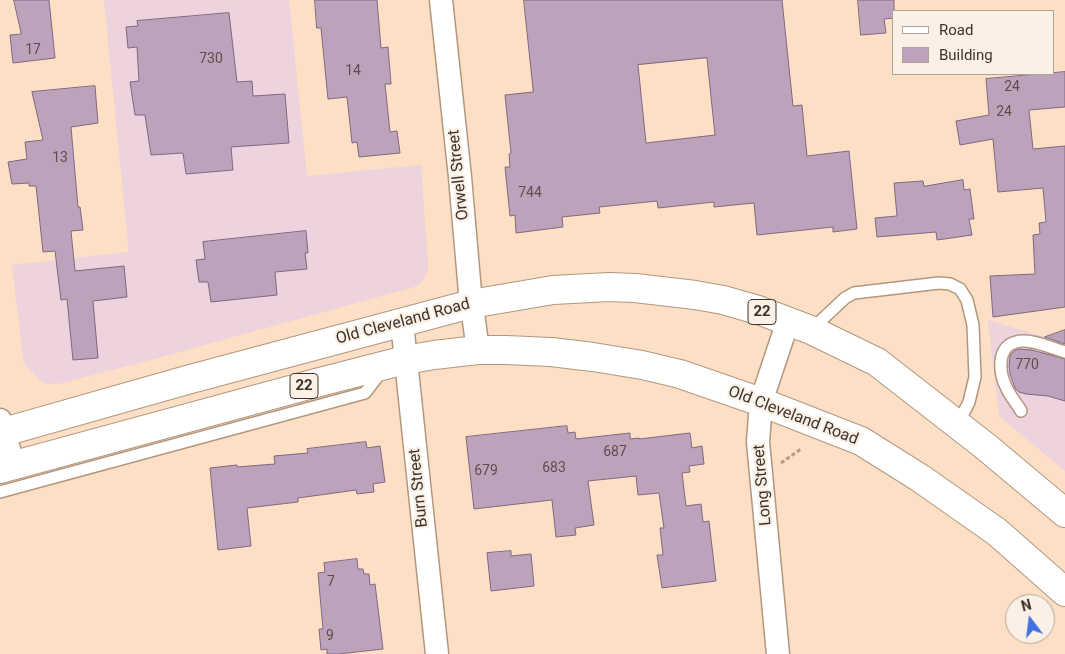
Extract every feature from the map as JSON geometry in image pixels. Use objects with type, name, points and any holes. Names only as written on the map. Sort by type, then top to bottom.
[{"type":"highway","name":"Old Cleveland Road","points":[[1,428],[471,304],[553,290],[609,287],[635,288],[723,300],[758,310],[799,325],[877,362],[958,424],[1065,513]]},
{"type":"highway","name":"Old Cleveland Road","points":[[7,467],[397,362],[434,355],[478,350],[551,352],[642,365],[680,374],[761,402],[861,441],[920,478],[997,532],[1065,592]]},
{"type":"street","name":"Orwell Street","points":[[441,0],[460,177],[471,304],[478,350]]},
{"type":"street","name":"Burn Street","points":[[402,322],[397,362],[410,393],[437,654]]},
{"type":"street","name":"Long Street","points":[[778,654],[758,442],[761,402],[799,325]]},
{"type":"street","points":[[1,428],[7,467]]},
{"type":"lane","points":[[799,325],[854,293],[939,283],[950,284],[960,289],[967,300],[972,325],[974,377],[969,402],[958,424]]},
{"type":"lane","points":[[1022,411],[1007,389],[1002,374],[1002,354],[1008,346],[1016,342],[1044,345],[1065,352]]},
{"type":"lane","points":[[0,492],[365,393],[397,362]]},
{"type":"path","points":[[777,466],[801,449]]},
{"type":"shaded area","points":[[104,0],[289,0],[307,176],[421,165],[428,264],[427,273],[421,283],[414,287],[143,362],[58,384],[43,383],[24,364],[12,265],[129,252]]},
{"type":"shaded area","points":[[988,320],[1065,343],[1065,471],[999,416]]},
{"type":"building","points":[[14,0],[49,0],[55,58],[13,63],[10,35],[21,34]]},
{"type":"building","points":[[315,0],[377,0],[381,48],[388,47],[391,84],[385,84],[390,132],[397,131],[400,153],[359,157],[357,142],[352,143],[347,97],[328,99],[321,28],[317,28]]},
{"type":"building","points":[[524,0],[782,0],[793,106],[802,105],[807,156],[849,151],[857,229],[833,232],[833,227],[757,235],[754,203],[714,207],[714,202],[658,208],[657,201],[599,207],[600,213],[562,217],[563,227],[516,233],[515,215],[510,216],[505,167],[510,167],[509,154],[511,153],[505,95],[533,92]],"holes":[[[707,58],[715,135],[646,143],[638,65]]]},
{"type":"building","points":[[858,0],[894,0],[892,18],[884,19],[886,33],[861,35]]},
{"type":"building","points":[[229,13],[237,82],[252,81],[253,96],[285,94],[289,143],[231,147],[233,170],[186,174],[183,153],[151,155],[145,115],[135,115],[130,82],[139,81],[137,47],[128,48],[126,27],[138,26],[137,21]]},
{"type":"building","points":[[1065,72],[1065,107],[1029,110],[1033,149],[1065,146],[1065,307],[993,317],[990,276],[1035,274],[1033,235],[1040,234],[1039,223],[1046,222],[1043,188],[998,192],[993,139],[960,145],[956,121],[989,115],[986,79],[1055,75],[1055,73]]},
{"type":"building","points":[[95,86],[98,123],[71,127],[78,207],[80,207],[83,230],[71,231],[75,271],[124,266],[127,297],[93,301],[98,358],[73,360],[67,299],[61,300],[55,251],[43,252],[36,186],[29,186],[29,183],[12,184],[8,162],[27,159],[25,142],[43,140],[32,92]]},
{"type":"building","points":[[963,180],[964,190],[970,189],[974,219],[969,219],[972,235],[937,240],[936,232],[877,237],[875,218],[897,216],[894,183],[923,181],[924,186]]},
{"type":"building","points":[[306,231],[308,253],[305,253],[307,269],[275,272],[277,295],[211,302],[208,282],[199,282],[196,260],[205,259],[203,242]]},
{"type":"building","points":[[1065,330],[1065,344],[1045,337]]},
{"type":"building","points":[[1018,349],[1032,350],[1065,359],[1065,401],[1048,396],[1026,394],[1019,392],[1015,388],[1009,365],[1011,354]]},
{"type":"building","points":[[567,426],[568,433],[575,432],[576,439],[630,433],[630,439],[639,439],[690,433],[692,448],[702,446],[704,464],[689,466],[690,472],[682,473],[686,506],[701,504],[703,522],[709,521],[716,581],[662,588],[657,555],[663,555],[660,528],[664,528],[659,493],[638,495],[636,476],[588,481],[594,525],[575,528],[576,535],[556,537],[552,500],[474,509],[466,437]]},
{"type":"building","points":[[366,442],[367,448],[380,446],[385,482],[373,484],[374,492],[357,494],[356,490],[298,498],[298,502],[247,508],[251,546],[218,550],[210,468],[275,464],[274,456],[308,453],[307,449]]},
{"type":"building","points":[[511,551],[511,556],[531,554],[534,586],[491,591],[487,553]]},
{"type":"building","points":[[357,559],[358,569],[363,569],[364,574],[369,574],[370,585],[375,584],[383,649],[327,654],[327,649],[321,650],[319,629],[323,629],[318,573],[325,572],[324,563]]}]
